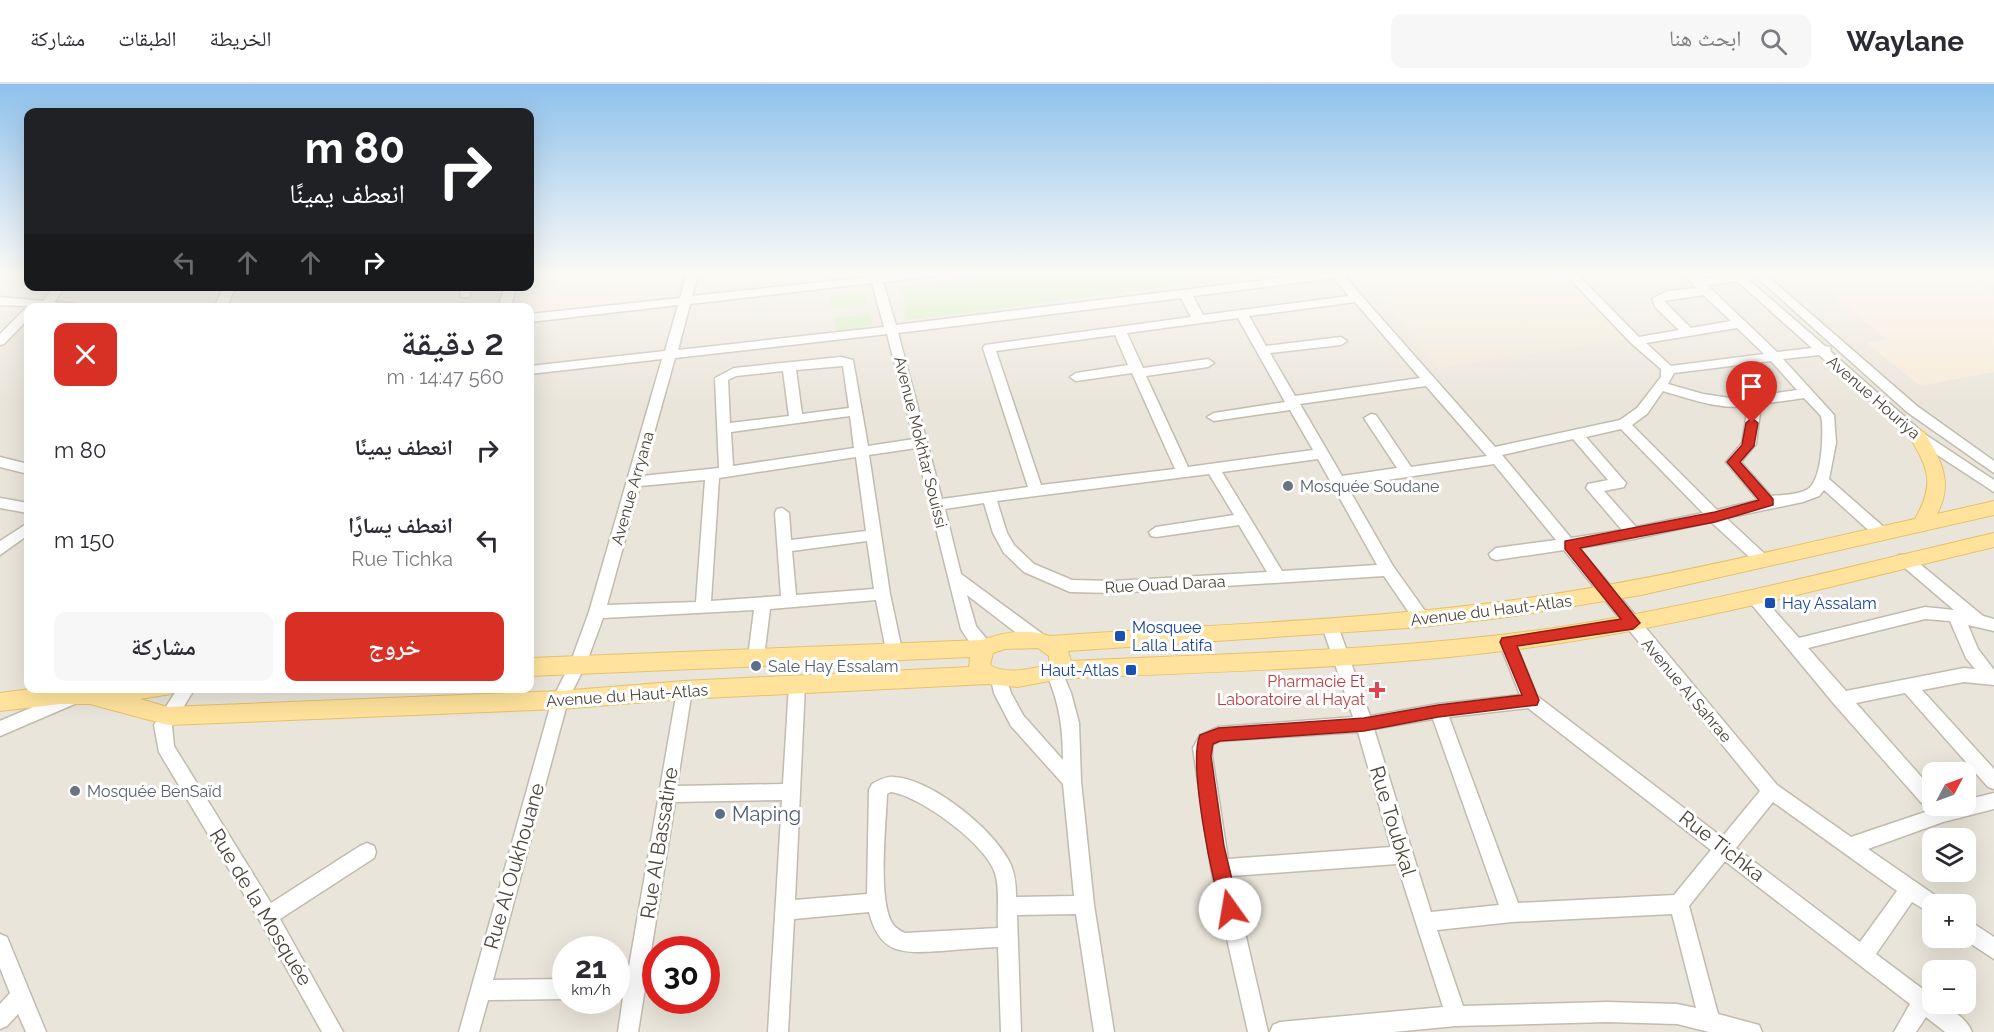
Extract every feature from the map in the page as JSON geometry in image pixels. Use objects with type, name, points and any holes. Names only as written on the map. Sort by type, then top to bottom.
[{"type":"main road","points":[[1918,436],[1939,478],[1936,500],[1922,524]]},
{"type":"main road","name":"Avenue du Haut-Atlas","points":[[534,667],[984,648],[1005,641],[1044,642],[1422,619],[1610,593],[1994,508]]},
{"type":"main road","name":"Avenue du Haut-Atlas","points":[[84,695],[168,716],[560,700],[684,690],[797,685],[993,677],[1026,679],[1056,671],[1341,656],[1508,642],[1633,623],[1904,559],[1988,544]]},
{"type":"main road","points":[[1044,642],[1060,652],[1061,662],[1056,671]]},
{"type":"main road","points":[[984,648],[979,656],[980,667],[993,677]]},
{"type":"main road","name":"Avenue du Haut-Atlas","points":[[0,702],[107,693]]},
{"type":"street","points":[[0,341],[23,317]]},
{"type":"street","name":"Avenue Arryana","points":[[560,700],[578,664],[597,612],[681,317]]},
{"type":"street","name":"Avenue Mokhtar Souissi","points":[[889,317],[954,577],[969,629],[984,648]]},
{"type":"street","points":[[1036,490],[988,348],[1088,317]]},
{"type":"street","points":[[534,370],[892,328],[1073,321],[1119,330],[1219,317]]},
{"type":"street","points":[[1244,317],[1388,570],[1422,619]]},
{"type":"street","name":"Avenue Al Sahrae","points":[[1375,317],[1610,593],[1771,791],[1922,898]]},
{"type":"street","points":[[1613,317],[1668,370],[1844,349]]},
{"type":"street","points":[[1673,317],[1688,332]]},
{"type":"street","points":[[1496,554],[1569,545],[1715,517],[1768,502],[1811,494],[1823,482],[1830,424],[1827,415],[1773,356],[1731,317]]},
{"type":"street","name":"Avenue Houriya","points":[[1784,317],[1918,436],[1994,487]]},
{"type":"street","name":"Avenue Houriya","points":[[1808,317],[1912,409],[1994,468]]},
{"type":"street","points":[[1636,341],[1738,324]]},
{"type":"street","points":[[1119,330],[1184,474]]},
{"type":"street","points":[[1262,350],[1341,341]]},
{"type":"street","points":[[703,608],[719,473],[722,429],[720,380],[734,372],[847,362],[851,367],[882,594],[894,650]]},
{"type":"street","points":[[1076,377],[1208,363]]},
{"type":"street","points":[[789,367],[796,419]]},
{"type":"street","points":[[1337,482],[1407,472],[1494,455],[1624,424],[1636,417],[1668,370]]},
{"type":"street","points":[[1214,417],[1429,381]]},
{"type":"street","points":[[1659,386],[1713,400],[1755,401],[1808,393]]},
{"type":"street","points":[[1755,401],[1749,444],[1733,462],[1768,502]]},
{"type":"street","points":[[722,429],[857,411]]},
{"type":"street","points":[[1371,418],[1407,472]]},
{"type":"street","points":[[1624,424],[1715,517],[1762,560]]},
{"type":"street","points":[[1578,436],[1619,483],[1593,488],[1634,534]]},
{"type":"street","points":[[634,482],[719,473],[921,443]]},
{"type":"street","points":[[937,505],[1036,490],[1184,474],[1321,454]]},
{"type":"street","points":[[0,462],[24,468]]},
{"type":"street","points":[[1214,470],[1278,577]]},
{"type":"street","points":[[1823,482],[1881,533]]},
{"type":"street","name":"Rue Ouad Daraa","points":[[989,497],[1000,533],[1018,560],[1029,568],[1070,586],[1114,587],[1388,570]]},
{"type":"street","points":[[0,503],[24,507]]},
{"type":"street","points":[[783,513],[789,602]]},
{"type":"street","points":[[1156,532],[1243,519]]},
{"type":"street","points":[[0,549],[24,531]]},
{"type":"street","points":[[786,546],[874,535]]},
{"type":"street","points":[[1904,559],[1987,623]]},
{"type":"street","points":[[954,577],[1044,642]]},
{"type":"street","points":[[597,612],[703,608],[882,594]]},
{"type":"street","points":[[1753,596],[1840,699],[1922,790]]},
{"type":"street","points":[[756,657],[763,604]]},
{"type":"street","points":[[1795,645],[1932,612],[1987,623]]},
{"type":"street","points":[[1956,617],[1972,653],[1992,678]]},
{"type":"street","name":"Rue Toubkal","points":[[1330,626],[1364,724],[1455,1016]]},
{"type":"street","name":"Rue Tichka","points":[[1508,642],[1532,700],[1922,1001]]},
{"type":"street","points":[[1056,671],[1071,723],[1072,781],[1084,905],[1104,1032]]},
{"type":"street","points":[[1840,699],[1964,675],[1992,678]]},
{"type":"street","points":[[993,677],[1011,712],[1072,781]]},
{"type":"street","points":[[778,1032],[793,792],[797,685]]},
{"type":"street","points":[[1909,687],[1994,781]]},
{"type":"street","name":"Rue Al Bassatine","points":[[630,970],[668,794],[684,690]]},
{"type":"street","name":"Rue de la Mosquée","points":[[184,693],[163,725],[165,747],[268,916],[333,1032]]},
{"type":"street","name":"Avenue du Haut-Atlas","points":[[0,729],[84,695]]},
{"type":"street","name":"Rue Al Oukhouane","points":[[469,1032],[560,700]]},
{"type":"street","points":[[1258,1032],[1220,868],[1202,748],[1206,740],[1218,734],[1364,724],[1438,711],[1532,700]]},
{"type":"street","points":[[1438,711],[1512,914]]},
{"type":"street","points":[[1006,938],[921,943],[898,941],[883,927],[877,902],[878,790],[887,784],[898,783],[931,797],[994,855],[1005,873],[1011,1032]]},
{"type":"street","points":[[1425,922],[1512,914],[1679,904],[1723,847],[1771,791]]},
{"type":"street","points":[[668,794],[793,792]]},
{"type":"street","points":[[1976,803],[1994,801]]},
{"type":"street","points":[[1851,846],[1922,814]]},
{"type":"street","points":[[268,916],[367,852]]},
{"type":"street","points":[[1220,868],[1403,855]]},
{"type":"street","points":[[1863,955],[1910,889]]},
{"type":"street","points":[[786,910],[877,902]]},
{"type":"street","points":[[1679,904],[1710,1021]]},
{"type":"street","points":[[1006,906],[1084,905]]},
{"type":"street","points":[[1976,936],[1994,949]]},
{"type":"street","points":[[0,944],[36,1032]]},
{"type":"street","points":[[479,990],[552,989]]},
{"type":"street","points":[[0,1019],[22,994]]},
{"type":"street","points":[[1904,1032],[1922,1004]]},
{"type":"street","points":[[1280,1032],[1455,1016],[1618,1012],[1677,1014],[1752,1032]]},
{"type":"street","name":"Rue Al Bassatine","points":[[627,1014],[628,1032]]},
{"type":"street","name":"Rue Tichka","points":[[1939,1014],[1962,1032]]},
{"type":"shaded area","points":[[0,317],[24,317],[24,693],[534,693],[534,317],[1994,317],[1994,1032],[0,1032]]},
{"type":"shaded area","points":[[1397,317],[1607,317],[1628,339],[1438,368]]},
{"type":"shaded area","points":[[1860,317],[1994,317],[1994,372],[1921,386],[1866,343],[1886,339]]},
{"type":"green space","points":[[871,317],[873,325],[837,330],[834,318]]},
{"type":"green space","points":[[907,317],[929,317],[907,320]]},
{"type":"place","name":"Mosquée Soudane","points":[[1288,486]]},
{"type":"place","name":"Hay Assalam","points":[[1770,603]]},
{"type":"place","name":"Mosquee Lalla Latifa","points":[[1120,636]]},
{"type":"place","name":"Sale Hay Essalam","points":[[756,666]]},
{"type":"place","name":"Haut-Atlas","points":[[1131,670]]},
{"type":"place","name":"Pharmacie Et Laboratoire al Hayat","points":[[1377,690]]},
{"type":"place","name":"Mosquée BenSaïd","points":[[75,791]]},
{"type":"place","name":"Maping","points":[[720,814]]},
{"type":"route","points":[[1230,909],[1215,846],[1202,748],[1206,740],[1218,734],[1364,724],[1438,711],[1532,700],[1508,642],[1633,623],[1569,545],[1715,517],[1768,502],[1733,462],[1749,444],[1752,423]]}]
